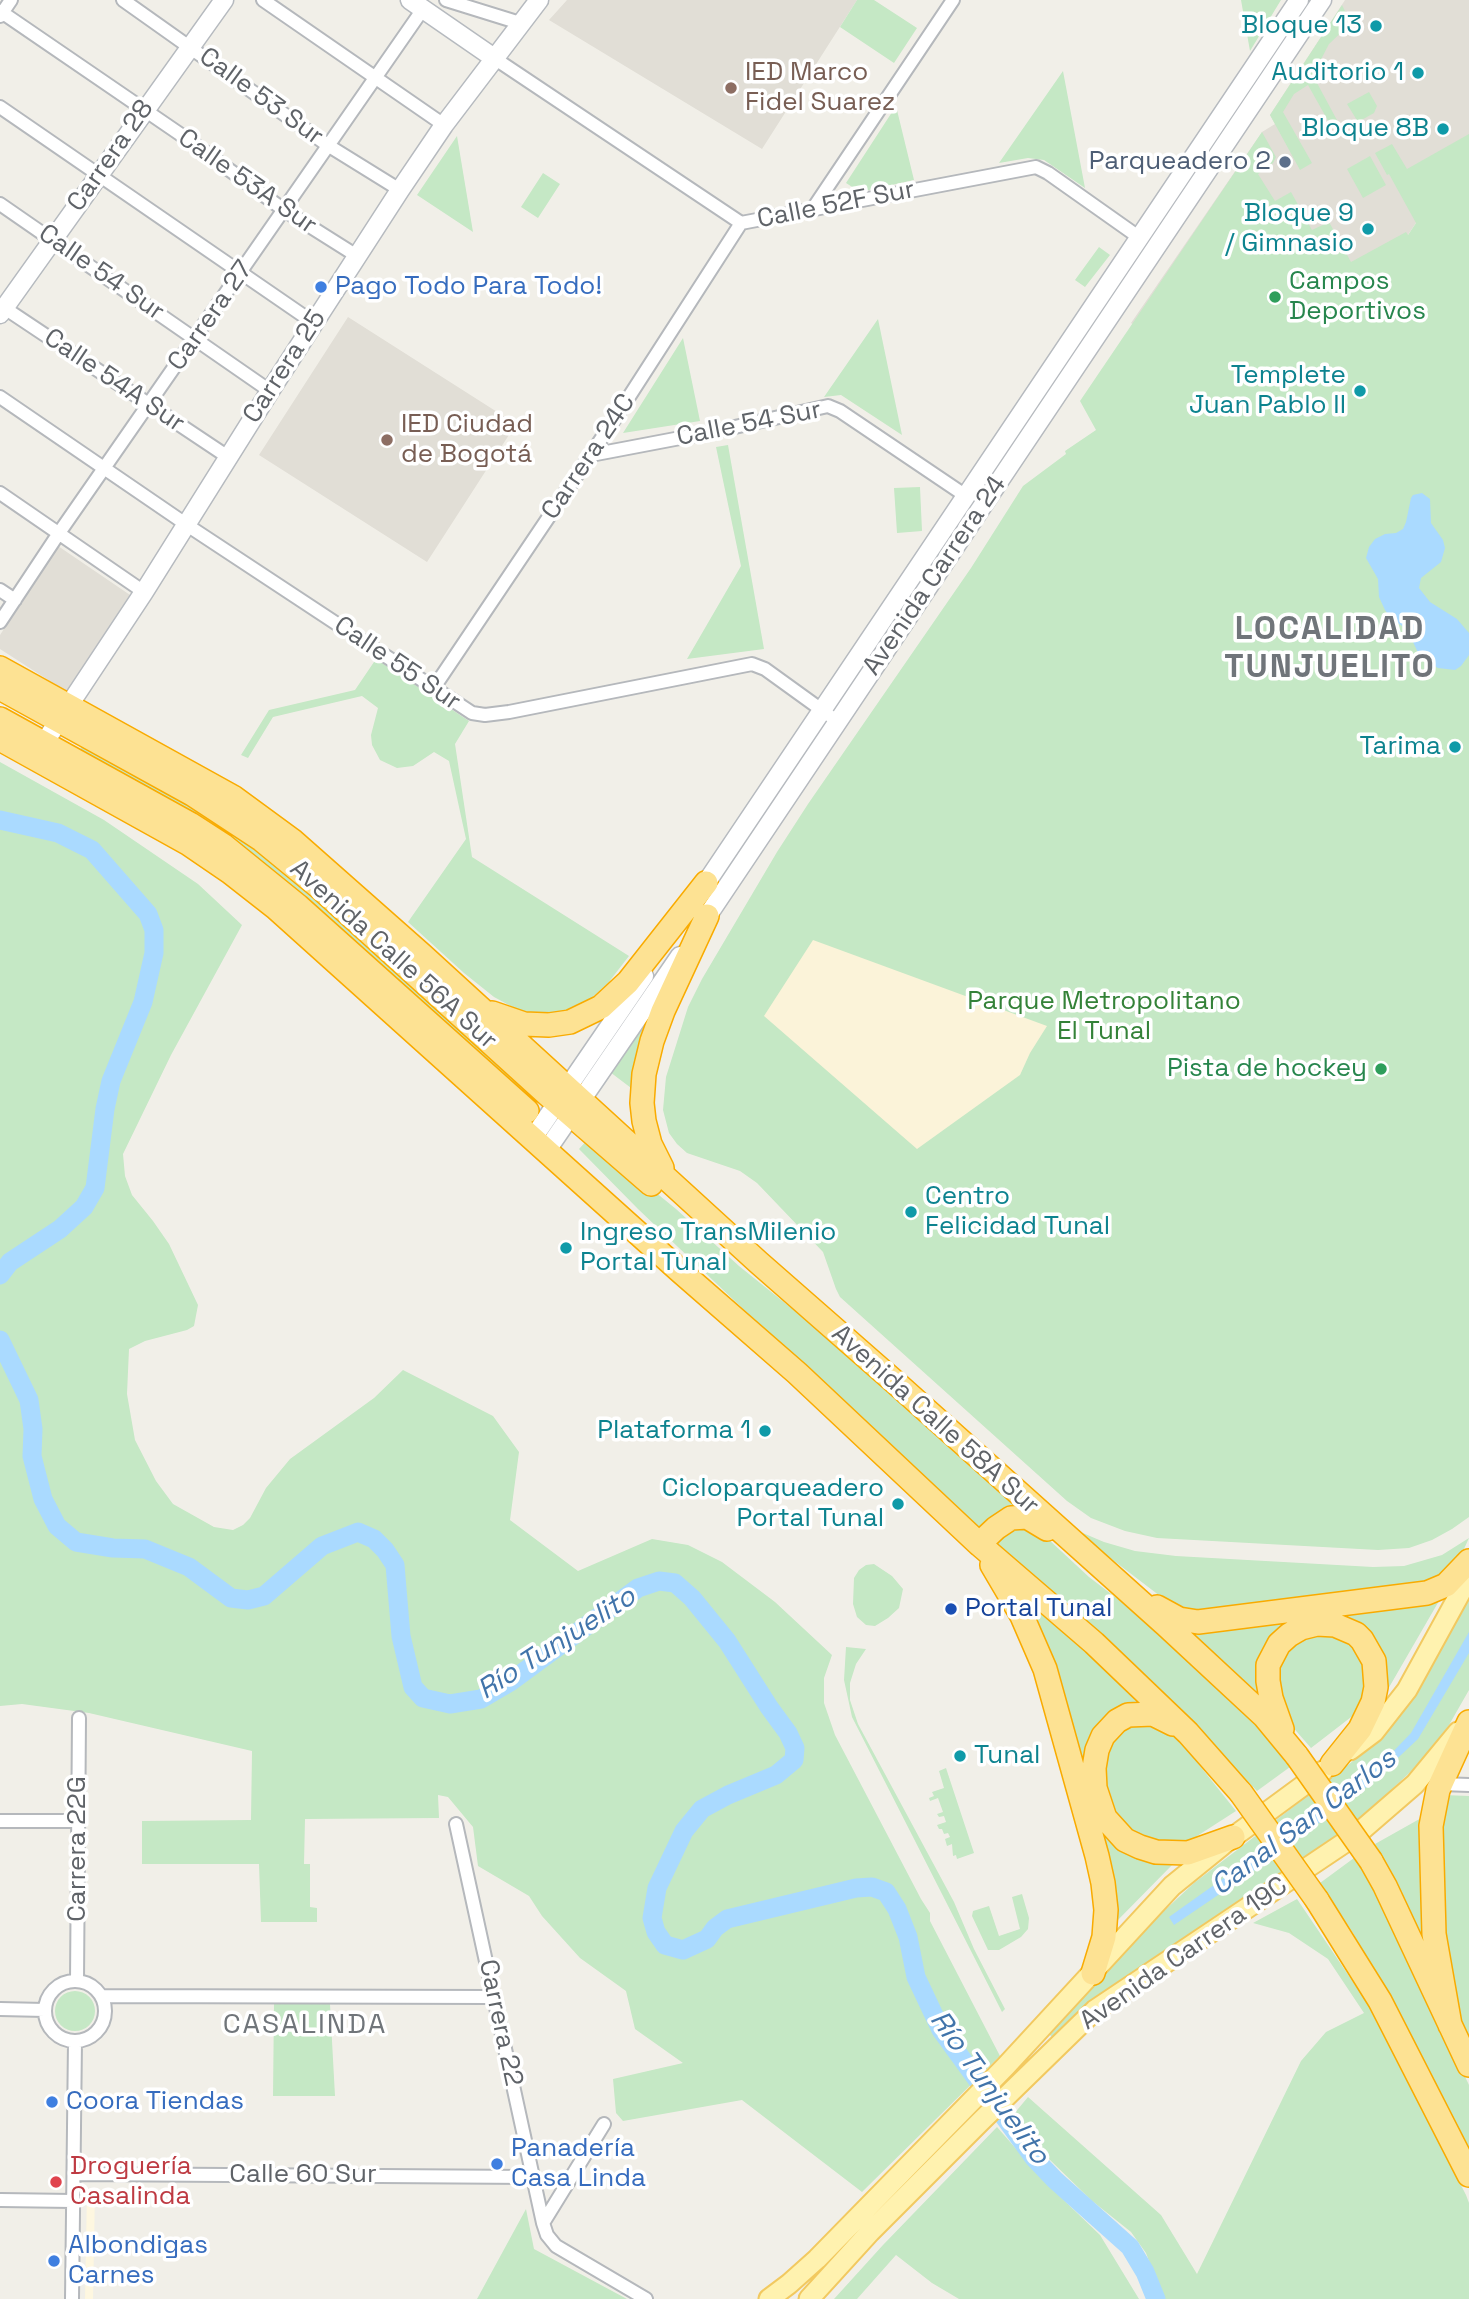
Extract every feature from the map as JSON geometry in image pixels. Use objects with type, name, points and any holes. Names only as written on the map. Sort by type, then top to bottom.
[{"type":"highway","name":"Avenida Calle 56A Sur","points":[[0,668],[63,713],[235,820],[262,840],[569,1101]]},
{"type":"highway","name":"Avenida Calle 56A Sur","points":[[0,688],[63,713],[207,782],[257,813],[472,1000],[665,1196],[758,1262]]},
{"type":"highway","name":"Avenida Calle 56A Sur","points":[[0,719],[190,824],[224,846],[290,898],[360,961],[544,1138]]},
{"type":"highway","name":"Avenida Calle 56A Sur","points":[[0,738],[215,860],[250,886],[544,1138]]},
{"type":"highway","points":[[207,782],[235,820]]},
{"type":"highway","points":[[472,1000],[507,1019],[524,1024],[549,1025],[586,1016],[609,1001],[628,982],[706,883]]},
{"type":"highway","points":[[674,1185],[646,1134],[642,1088],[652,1041],[663,1011],[707,916]]},
{"type":"highway","points":[[316,943],[360,961]]},
{"type":"highway","name":"Avenida Calle 58A Sur","points":[[569,1101],[674,1185],[1127,1590],[1264,1716],[1292,1749]]},
{"type":"highway","points":[[544,1138],[680,1271],[855,1426],[979,1544],[1094,1643],[1188,1733],[1241,1793],[1317,1900],[1380,2001],[1469,2175]]},
{"type":"highway","points":[[979,1544],[1003,1522],[1019,1516],[1033,1520],[1083,1552]]},
{"type":"highway","points":[[979,1544],[1022,1616],[1045,1669],[1097,1856],[1106,1909],[1104,1937],[1093,1973]]},
{"type":"highway","points":[[1127,1590],[1179,1619],[1210,1621],[1434,1592],[1446,1585],[1469,1561]]},
{"type":"highway","points":[[1332,1764],[1360,1729],[1373,1702],[1376,1670],[1371,1653],[1362,1640],[1349,1630],[1335,1625],[1317,1624],[1289,1634],[1272,1654],[1269,1665],[1271,1698],[1292,1749],[1371,1861],[1385,1886],[1469,2065]]},
{"type":"highway","points":[[1188,1733],[1153,1714],[1129,1715],[1117,1721],[1103,1736],[1097,1750],[1094,1768],[1099,1805],[1105,1818],[1125,1840],[1156,1852],[1188,1853],[1233,1837]]},
{"type":"highway","points":[[1450,2025],[1437,1956],[1433,1915],[1431,1826],[1433,1806],[1441,1784],[1469,1722]]},
{"type":"main road","name":"Carrera 28","points":[[1,309],[224,0]]},
{"type":"main road","name":"Carrera 25","points":[[44,743],[144,592],[400,190],[444,125],[539,0]]},
{"type":"main road","name":"Avenida Carrera 24","points":[[544,1138],[706,883],[1299,0]]},
{"type":"main road","name":"Avenida Carrera 24","points":[[569,1101],[707,916],[1322,0]]},
{"type":"main road","name":"Calle 52F Sur","points":[[416,5],[494,58]]},
{"type":"main road","name":"Avenida Carrera 19C","points":[[769,2299],[817,2259],[967,2106],[1172,1886],[1374,1732],[1407,1690],[1469,1577]]},
{"type":"main road","name":"Avenida Carrera 19C","points":[[809,2299],[870,2232],[1020,2081],[1105,2003],[1319,1861],[1379,1816],[1424,1774],[1450,1743],[1469,1713]]},
{"type":"street","points":[[1,13],[11,0]]},
{"type":"street","name":"Calle 53 Sur","points":[[123,0],[329,146],[400,190]]},
{"type":"street","points":[[263,0],[444,125]]},
{"type":"street","points":[[448,0],[520,23]]},
{"type":"street","points":[[812,210],[953,0]]},
{"type":"street","name":"Carrera 27","points":[[0,622],[376,78],[416,5]]},
{"type":"street","name":"Calle 53A Sur","points":[[1,13],[144,109],[284,210],[357,257]]},
{"type":"street","name":"Calle 52F Sur","points":[[494,58],[741,223],[1036,167],[1140,238]]},
{"type":"street","points":[[0,107],[314,323]]},
{"type":"street","name":"Calle 54 Sur","points":[[0,204],[270,391]]},
{"type":"street","name":"Carrera 24C","points":[[433,689],[591,454],[741,223]]},
{"type":"street","name":"Calle 54A Sur","points":[[1,309],[228,457]]},
{"type":"street","name":"Calle 55 Sur","points":[[0,397],[186,525],[468,712],[485,716],[752,664],[765,669],[837,721]]},
{"type":"street","name":"Calle 54 Sur","points":[[591,454],[828,407],[840,411],[966,496]]},
{"type":"street","points":[[0,493],[144,592]]},
{"type":"street","points":[[0,590],[15,600]]},
{"type":"street","name":"Carrera 22G","points":[[77,1981],[79,1718]]},
{"type":"street","points":[[1441,1784],[1469,1785]]},
{"type":"street","points":[[0,1821],[78,1821]]},
{"type":"street","name":"Carrera 22","points":[[456,1824],[543,2223]]},
{"type":"street","points":[[77,1981],[88,1984],[101,1996],[105,2013],[99,2029],[84,2039],[66,2040],[52,2030],[47,2022],[45,2010],[49,1996],[62,1984],[77,1981]]},
{"type":"street","points":[[101,1996],[494,1997]]},
{"type":"street","points":[[0,2009],[45,2010]]},
{"type":"street","points":[[72,2299],[75,2041]]},
{"type":"street","points":[[604,2124],[543,2223],[547,2235],[556,2246],[646,2299]]},
{"type":"street","name":"Calle 60 Sur","points":[[74,2174],[533,2176]]},
{"type":"street","points":[[0,2200],[74,2201]]},
{"type":"shaded area","name":"IED Marco Fidel Suarez","points":[[567,0],[857,0],[762,149],[549,20]]},
{"type":"shaded area","points":[[1345,0],[1469,0],[1469,144],[1280,425],[1131,323],[1262,132],[1275,124],[1270,115]]},
{"type":"shaded area","name":"IED Ciudad de Bogotá","points":[[348,317],[516,424],[427,562],[259,455]]},
{"type":"shaded area","points":[[58,546],[133,597],[70,694],[0,649],[0,635]]},
{"type":"shaded area","points":[[95,2190],[93,2299],[85,2299],[87,2192]]},
{"type":"green space","points":[[857,0],[874,0],[917,28],[894,63],[840,27]]},
{"type":"green space","points":[[1241,0],[1281,0],[1250,51]]},
{"type":"green space","points":[[1342,5],[1351,23],[1329,44],[1316,69],[1323,82],[1317,83],[1338,122],[1331,126],[1308,85],[1294,94],[1283,112],[1312,163],[1300,170],[1270,115]]},
{"type":"green space","points":[[1063,71],[1085,188],[1044,160],[1028,158],[999,163]]},
{"type":"green space","points":[[1369,92],[1377,106],[1374,113],[1358,122],[1347,104]]},
{"type":"green space","points":[[896,106],[914,180],[860,192],[846,183]]},
{"type":"green space","name":"Parque Metropolitano El Tunal","points":[[1262,132],[1276,157],[1273,163],[1258,174],[1275,201],[1291,192],[1312,230],[1329,222],[1351,262],[1406,232],[1408,235],[1416,223],[1375,153],[1392,144],[1407,169],[1469,134],[1469,1517],[1432,1540],[1409,1548],[1378,1550],[1157,1538],[1125,1531],[1091,1518],[1067,1501],[840,1297],[823,1252],[757,1183],[740,1171],[687,1153],[677,1144],[669,1133],[663,1110],[666,1077],[688,1007],[777,852],[971,568],[1023,486],[1066,454],[1065,451],[1096,430],[1080,401]]},
{"type":"green space","points":[[457,136],[473,232],[417,195]]},
{"type":"green space","points":[[1370,156],[1386,185],[1363,198],[1347,169]]},
{"type":"green space","points":[[543,173],[560,184],[538,218],[521,207]]},
{"type":"green space","points":[[1099,247],[1110,255],[1085,287],[1075,280]]},
{"type":"green space","points":[[878,319],[902,435],[841,395],[824,397]]},
{"type":"green space","points":[[683,338],[700,421],[623,433]]},
{"type":"green space","points":[[728,445],[764,649],[687,659],[741,566],[716,447]]},
{"type":"green space","points":[[920,487],[922,531],[897,533],[894,488]]},
{"type":"green space","points":[[376,659],[469,721],[455,744],[472,857],[629,956],[608,983],[585,1004],[560,1012],[520,1011],[494,997],[408,922],[466,839],[449,761],[434,752],[413,766],[397,768],[380,760],[372,745],[371,735],[378,708],[362,696],[273,717],[248,758],[241,755],[269,710],[355,690]]},
{"type":"green space","points":[[84,742],[240,830],[531,1086],[522,1095],[77,756]]},
{"type":"green space","points":[[0,762],[104,820],[198,884],[242,925],[171,1055],[123,1154],[125,1176],[132,1195],[169,1244],[198,1305],[194,1326],[145,1341],[129,1349],[127,1394],[135,1440],[156,1481],[173,1504],[214,1527],[233,1530],[243,1525],[250,1518],[266,1488],[290,1459],[374,1398],[403,1370],[493,1416],[519,1452],[510,1520],[578,1571],[652,1539],[688,1545],[722,1562],[775,1602],[832,1655],[824,1678],[824,1703],[835,1735],[930,1913],[930,1921],[1000,2056],[862,2192],[742,2100],[623,2121],[616,2113],[613,2079],[683,2063],[635,2029],[626,1991],[580,1958],[542,1916],[529,1896],[478,1866],[473,1827],[448,1797],[438,1795],[439,1818],[305,1819],[304,1864],[310,1864],[310,1907],[317,1908],[317,1922],[261,1922],[259,1864],[142,1864],[142,1821],[251,1820],[252,1751],[89,1713],[22,1704],[0,1706]]},
{"type":"green space","points":[[668,984],[635,1091],[610,1072]]},
{"type":"green space","points":[[589,1138],[676,1209],[739,1266],[893,1390],[1022,1510],[981,1535],[638,1209],[579,1149]]},
{"type":"green space","points":[[1004,1525],[1033,1525],[1089,1577],[1140,1616],[1243,1709],[1290,1767],[1257,1791],[1208,1740],[989,1542]]},
{"type":"green space","points":[[1071,1528],[1135,1551],[1176,1556],[1373,1567],[1404,1566],[1442,1555],[1469,1538],[1458,1562],[1432,1584],[1205,1615],[1177,1609]]},
{"type":"green space","points":[[874,1564],[892,1576],[903,1589],[899,1608],[875,1626],[866,1625],[857,1617],[853,1604],[854,1578],[866,1565]]},
{"type":"green space","points":[[1443,1594],[1380,1703],[1371,1640],[1302,1622],[1263,1697],[1181,1625]]},
{"type":"green space","points":[[1469,1597],[1469,1690],[1449,1725],[1423,1760],[1371,1809],[1311,1854],[1107,1989],[1053,2038],[1049,2034],[1149,1925],[1194,1883],[1384,1735],[1421,1682]]},
{"type":"green space","points":[[1023,1603],[1053,1622],[1084,1648],[1141,1706],[1115,1713],[1091,1803],[1176,1861],[1112,1926]]},
{"type":"green space","points":[[1326,1628],[1365,1651],[1368,1704],[1311,1748],[1290,1724],[1281,1705],[1277,1656],[1289,1642]]},
{"type":"green space","points":[[846,1647],[866,1649],[856,1664],[850,1683],[850,1700],[858,1724],[954,1902],[974,1949],[1005,2009],[1002,2012],[852,1717],[844,1680]]},
{"type":"green space","points":[[1145,1718],[1176,1736],[1236,1811],[1194,1838],[1170,1848],[1154,1846],[1106,1813],[1104,1743],[1113,1729]]},
{"type":"green space","points":[[946,1768],[974,1853],[957,1859],[956,1855],[953,1856],[952,1844],[947,1846],[945,1839],[950,1837],[948,1833],[944,1834],[937,1825],[946,1822],[944,1816],[939,1817],[937,1814],[943,1812],[938,1798],[930,1801],[929,1798],[934,1796],[932,1792],[944,1788],[939,1771]]},
{"type":"green space","points":[[1443,1795],[1469,1796],[1469,2042],[1460,2023],[1443,1958],[1435,1831]]},
{"type":"green space","points":[[1423,1817],[1428,1955],[1410,1911],[1375,1844]]},
{"type":"green space","points":[[1354,1858],[1374,1888],[1469,2085],[1469,2154],[1385,1991],[1353,1933],[1320,1883]]},
{"type":"green space","points":[[1022,1894],[1029,1918],[1028,1929],[1021,1937],[999,1950],[988,1950],[972,1916],[973,1911],[989,1906],[999,1936],[1020,1929],[1012,1897]]},
{"type":"green space","points":[[1297,1899],[1372,2010],[1466,2195],[1469,2203],[1469,2299],[1163,2299],[1146,2253],[1131,2232],[1091,2200],[1048,2158],[1013,2115],[1028,2097],[1161,2215],[1197,2274],[1301,2061],[1326,2032],[1364,2013],[1328,1959],[1289,1933],[1253,1923]]},
{"type":"green space","points":[[75,1991],[83,1992],[89,1997],[94,2003],[94,2019],[89,2025],[83,2030],[75,2031],[67,2030],[61,2025],[56,2019],[55,2011],[56,2003],[61,1997],[67,1992]]},
{"type":"green space","points":[[274,2004],[330,2004],[335,2096],[273,2096]]},
{"type":"green space","points":[[997,2127],[1046,2183],[1100,2235],[1139,2299],[959,2299],[932,2283],[896,2255],[857,2299],[834,2299],[883,2245]]},
{"type":"green space","points":[[526,2209],[534,2249],[627,2299],[477,2299]]},
{"type":"sand","points":[[813,940],[1047,1026],[1020,1075],[917,1149],[764,1016]]},
{"type":"water","points":[[1422,493],[1430,499],[1431,523],[1443,540],[1445,548],[1441,562],[1421,578],[1419,588],[1430,602],[1457,619],[1469,633],[1469,655],[1455,670],[1438,668],[1420,657],[1407,629],[1391,619],[1385,610],[1379,597],[1378,579],[1366,558],[1375,539],[1403,529],[1411,498]]},
{"type":"water","name":"Canal San Carlos","points":[[1469,1632],[1469,1653],[1418,1739],[1368,1786],[1271,1859],[1174,1925],[1169,1917],[1363,1779],[1385,1760],[1411,1733]]},
{"type":"waterway","name":"Río Tunjuelito","points":[[0,820],[58,833],[92,850],[148,914],[154,930],[154,953],[143,1002],[111,1081],[95,1188],[84,1207],[60,1229],[10,1262],[0,1275]]},
{"type":"waterway","name":"Río Tunjuelito","points":[[0,1340],[29,1400],[33,1429],[32,1456],[43,1499],[57,1526],[76,1542],[113,1548],[145,1549],[189,1567],[231,1598],[248,1600],[264,1596],[322,1546],[358,1532],[374,1539],[395,1565],[401,1636],[413,1687],[423,1698],[450,1704],[481,1699],[510,1682],[638,1588],[659,1581],[675,1583],[692,1598],[727,1641],[788,1733],[795,1748],[794,1760],[776,1775],[702,1809],[684,1831],[657,1888],[652,1918],[656,1932],[665,1945],[683,1950],[707,1939],[715,1928],[727,1919],[856,1888],[872,1887],[886,1892],[897,1909],[908,1937],[916,1977],[941,2030],[1034,2158],[1130,2247],[1145,2272],[1156,2299]]},
{"type":"place","name":"Bloque 13","points":[[1376,26]]},
{"type":"place","name":"Auditorio 1","points":[[1418,73]]},
{"type":"place","name":"IED Marco Fidel Suarez","points":[[731,88]]},
{"type":"place","name":"Bloque 8B","points":[[1443,129]]},
{"type":"place","name":"Parqueadero 2","points":[[1285,162]]},
{"type":"place","name":"Bloque 9 / Gimnasio","points":[[1368,229]]},
{"type":"place","name":"Pago Todo Para Todo!","points":[[321,287]]},
{"type":"place","name":"Campos Deportivos","points":[[1275,297]]},
{"type":"place","name":"Templete Juan Pablo II","points":[[1360,391]]},
{"type":"place","name":"IED Ciudad de Bogotá","points":[[387,440]]},
{"type":"place","name":"Tarima","points":[[1455,747]]},
{"type":"place","name":"Pista de hockey","points":[[1381,1069]]},
{"type":"place","name":"Centro Felicidad Tunal","points":[[911,1212]]},
{"type":"place","name":"Ingreso TransMilenio Portal Tunal","points":[[566,1248]]},
{"type":"place","name":"Plataforma 1","points":[[765,1431]]},
{"type":"place","name":"Cicloparqueadero Portal Tunal","points":[[898,1504]]},
{"type":"place","name":"Portal Tunal","points":[[951,1609]]},
{"type":"place","name":"Tunal","points":[[960,1756]]},
{"type":"place","name":"Coora Tiendas","points":[[52,2102]]},
{"type":"place","name":"Panadería Casa Linda","points":[[497,2164]]},
{"type":"place","name":"Droguería Casalinda","points":[[56,2182]]},
{"type":"place","name":"Albondigas Carnes","points":[[54,2261]]},
{"type":"district","name":"LOCALIDAD TUNJUELITO","points":[[1330,649]]},
{"type":"district","name":"CASALINDA","points":[[305,2025]]}]
